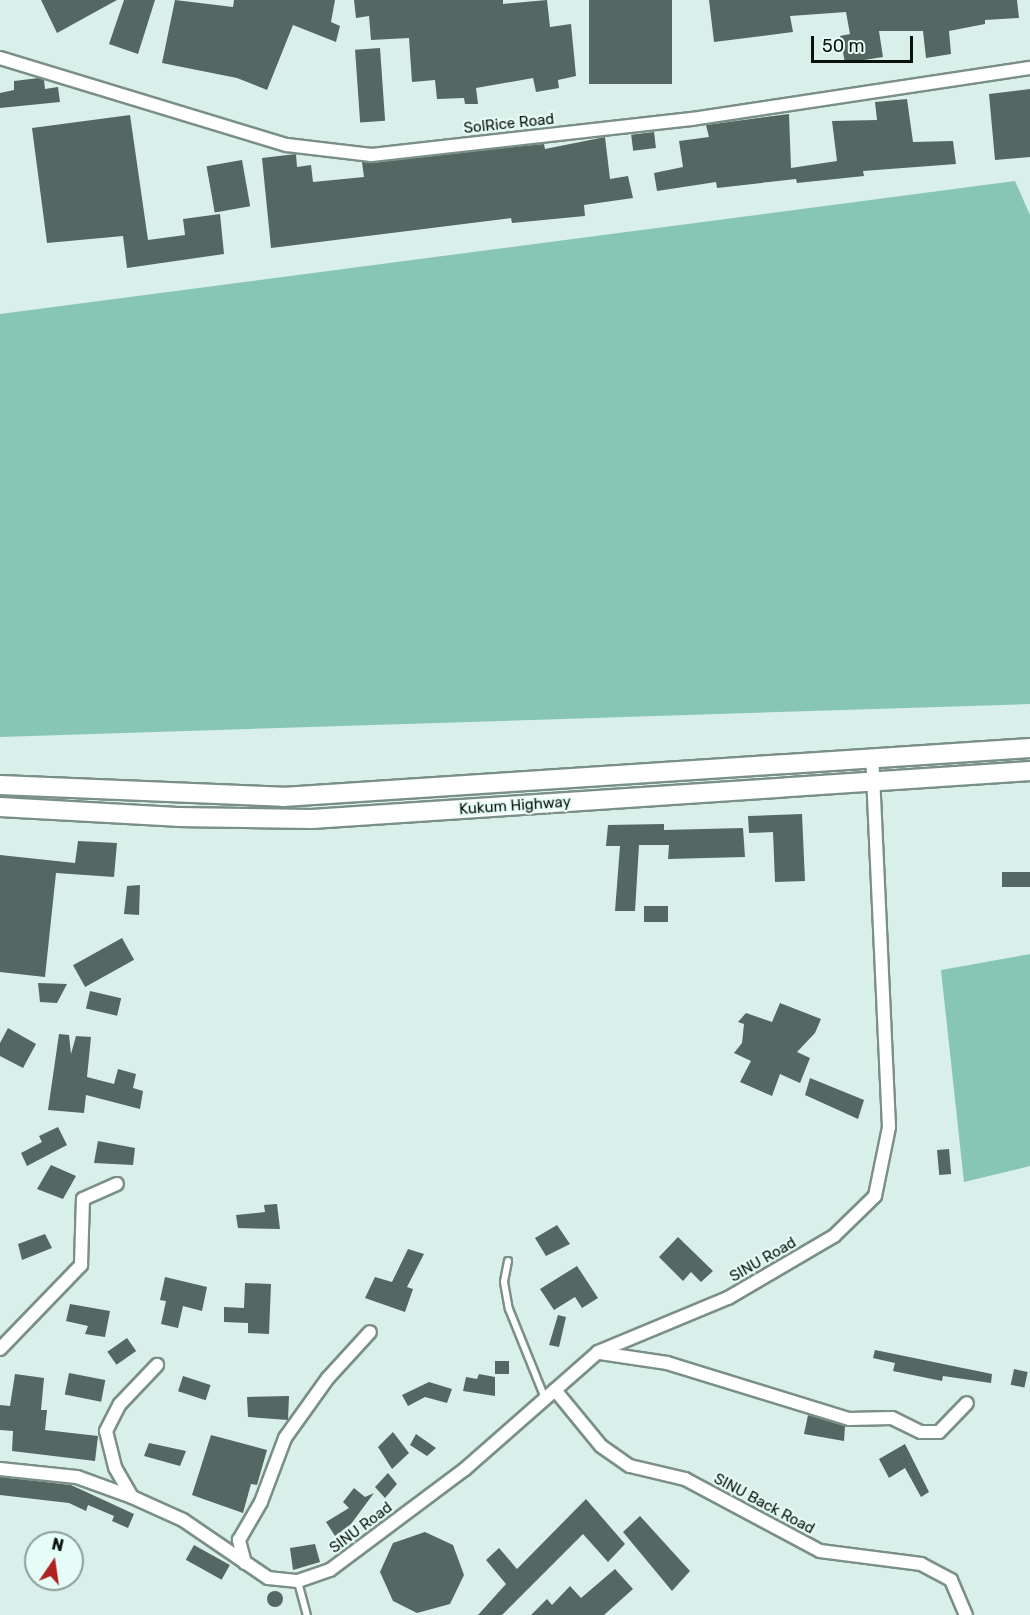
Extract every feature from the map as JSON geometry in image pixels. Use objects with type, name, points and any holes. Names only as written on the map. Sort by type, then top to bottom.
[{"type":"main road","name":"Kukum Highway","points":[[0,785],[283,797],[1030,748]]},
{"type":"main road","name":"Kukum Highway","points":[[0,807],[188,818],[312,819],[1030,771]]},
{"type":"street","name":"SolRice Road","points":[[0,58],[287,145],[371,154],[692,119],[1030,68]]},
{"type":"street","name":"SINU Road","points":[[0,1469],[77,1477],[132,1497],[183,1520],[268,1578],[298,1581],[330,1570],[465,1468],[598,1352],[728,1298],[834,1236],[875,1196],[885,1155],[890,1092],[875,781],[872,759]]},
{"type":"street","points":[[0,1349],[81,1264],[83,1198],[117,1184]]},
{"type":"street","points":[[245,1563],[239,1540],[261,1502],[285,1438],[328,1378],[370,1332]]},
{"type":"street","points":[[598,1352],[668,1363],[849,1419],[892,1418],[921,1432],[939,1432],[967,1403]]},
{"type":"street","points":[[132,1497],[115,1467],[106,1431],[120,1404],[157,1365]]},
{"type":"street","name":"SINU Back Road","points":[[550,1394],[602,1446],[630,1466],[685,1479],[820,1551],[921,1564],[951,1580],[966,1615]]},
{"type":"lane","points":[[508,1261],[504,1282],[509,1309],[550,1394]]},
{"type":"lane","points":[[298,1581],[307,1615]]},
{"type":"green space","points":[[1015,181],[1030,215],[1030,704],[0,737],[0,314]]},
{"type":"green space","points":[[1030,954],[1030,1166],[964,1182],[941,970]]},
{"type":"building","points":[[41,0],[117,0],[57,33]]},
{"type":"building","points":[[124,0],[155,0],[138,54],[109,44]]},
{"type":"building","points":[[175,0],[233,7],[234,0],[335,0],[331,22],[340,26],[336,42],[293,25],[267,90],[237,78],[162,63]]},
{"type":"building","points":[[354,0],[503,0],[503,4],[547,0],[550,27],[571,24],[576,76],[558,80],[559,88],[536,92],[533,78],[476,88],[478,104],[465,104],[464,98],[437,99],[435,80],[412,82],[409,38],[371,40],[369,16],[356,18]]},
{"type":"building","points":[[589,0],[672,0],[672,84],[589,84]]},
{"type":"building","points":[[709,0],[1017,0],[1019,18],[985,20],[985,24],[949,31],[951,54],[926,58],[923,31],[879,31],[883,57],[845,63],[840,36],[850,34],[846,12],[790,16],[793,32],[714,42]]},
{"type":"building","points":[[380,48],[385,121],[360,123],[355,50]]},
{"type":"building","points":[[39,78],[44,80],[45,89],[58,87],[60,102],[0,108],[0,93],[14,90],[14,81]]},
{"type":"building","points":[[1030,89],[1030,157],[995,160],[989,94]]},
{"type":"building","points":[[907,99],[913,142],[953,141],[956,164],[863,171],[864,176],[797,183],[796,179],[717,188],[716,182],[657,191],[654,173],[683,167],[679,141],[709,137],[706,125],[789,114],[791,168],[837,161],[832,121],[877,120],[875,102]]},
{"type":"building","points":[[130,115],[148,240],[185,235],[183,219],[220,214],[224,254],[127,268],[123,236],[47,243],[32,128]]},
{"type":"building","points":[[654,132],[656,148],[633,151],[631,135]]},
{"type":"building","points":[[605,137],[610,179],[628,176],[633,198],[584,205],[585,216],[512,223],[511,218],[271,248],[262,158],[296,154],[297,167],[311,165],[313,182],[364,177],[362,162],[544,144],[545,149]]},
{"type":"building","points":[[242,160],[250,206],[215,213],[207,166]]},
{"type":"building","points":[[802,814],[805,881],[775,882],[773,832],[749,833],[748,816]]},
{"type":"building","points":[[664,824],[664,830],[743,828],[745,857],[668,859],[669,845],[639,845],[635,911],[615,911],[620,846],[606,846],[608,825]]},
{"type":"building","points":[[78,841],[117,843],[114,877],[56,873],[45,977],[0,972],[0,855],[75,863]]},
{"type":"building","points":[[1002,872],[1030,872],[1030,887],[1002,887]]},
{"type":"building","points":[[140,885],[139,915],[124,914],[127,886]]},
{"type":"building","points":[[644,906],[668,906],[668,922],[644,922]]},
{"type":"building","points":[[122,938],[134,960],[85,987],[73,965]]},
{"type":"building","points":[[38,983],[67,984],[57,1003],[40,1002]]},
{"type":"building","points":[[90,991],[121,998],[117,1016],[86,1009]]},
{"type":"building","points":[[780,1003],[821,1019],[815,1033],[797,1052],[810,1058],[800,1083],[780,1074],[772,1096],[740,1082],[751,1061],[734,1053],[742,1043],[744,1024],[738,1022],[746,1013],[772,1022]]},
{"type":"building","points":[[8,1028],[36,1044],[23,1068],[0,1056],[0,1043]]},
{"type":"building","points":[[59,1034],[69,1035],[71,1054],[76,1036],[91,1037],[87,1077],[114,1084],[118,1069],[136,1074],[133,1088],[143,1091],[140,1109],[86,1095],[84,1113],[48,1110]]},
{"type":"building","points":[[810,1078],[864,1100],[858,1119],[805,1095]]},
{"type":"building","points":[[58,1127],[67,1145],[27,1166],[21,1153],[42,1142],[39,1136]]},
{"type":"building","points":[[98,1141],[135,1148],[133,1165],[94,1163]]},
{"type":"building","points":[[949,1149],[951,1174],[939,1175],[937,1150]]},
{"type":"building","points":[[51,1165],[76,1176],[63,1199],[37,1189]]},
{"type":"building","points":[[277,1204],[280,1229],[238,1228],[236,1215],[265,1212],[264,1205]]},
{"type":"building","points":[[557,1225],[570,1244],[546,1256],[535,1238]]},
{"type":"building","points":[[45,1234],[52,1248],[22,1260],[18,1244]]},
{"type":"building","points":[[678,1237],[713,1271],[701,1282],[691,1272],[683,1281],[659,1257]]},
{"type":"building","points":[[408,1249],[424,1254],[407,1287],[413,1289],[405,1312],[365,1298],[375,1277],[392,1282]]},
{"type":"building","points":[[577,1266],[598,1298],[582,1308],[575,1297],[554,1310],[540,1289]]},
{"type":"building","points":[[165,1277],[207,1287],[202,1311],[183,1306],[178,1328],[161,1324],[166,1301],[160,1300]]},
{"type":"building","points":[[245,1283],[271,1284],[269,1334],[248,1333],[248,1323],[224,1322],[224,1307],[244,1308]]},
{"type":"building","points":[[70,1304],[110,1311],[105,1337],[85,1334],[88,1326],[66,1321]]},
{"type":"building","points":[[558,1315],[566,1317],[559,1347],[549,1345]]},
{"type":"building","points":[[127,1338],[136,1351],[117,1365],[107,1352]]},
{"type":"building","points":[[875,1350],[992,1374],[991,1383],[943,1376],[942,1381],[893,1371],[895,1363],[873,1358]]},
{"type":"building","points":[[495,1361],[509,1361],[509,1374],[495,1374]]},
{"type":"building","points":[[1014,1369],[1028,1372],[1024,1388],[1011,1385]]},
{"type":"building","points":[[69,1373],[105,1380],[101,1402],[65,1395]]},
{"type":"building","points":[[15,1374],[44,1378],[41,1410],[47,1410],[45,1430],[98,1436],[95,1461],[12,1451],[13,1431],[0,1430],[0,1405],[10,1406]]},
{"type":"building","points":[[479,1374],[495,1377],[495,1396],[463,1391],[466,1377],[477,1379]]},
{"type":"building","points":[[183,1376],[211,1385],[206,1400],[178,1391]]},
{"type":"building","points":[[429,1382],[452,1389],[447,1403],[425,1397],[408,1406],[402,1395]]},
{"type":"building","points":[[289,1396],[288,1420],[248,1417],[247,1397]]},
{"type":"building","points":[[808,1415],[845,1426],[844,1441],[804,1434]]},
{"type":"building","points":[[393,1432],[409,1453],[392,1469],[378,1447]]},
{"type":"building","points":[[416,1434],[436,1448],[427,1456],[410,1445]]},
{"type":"building","points":[[211,1435],[267,1450],[257,1485],[251,1484],[243,1513],[192,1495]]},
{"type":"building","points":[[149,1443],[186,1451],[180,1466],[144,1456]]},
{"type":"building","points":[[905,1444],[929,1492],[921,1497],[905,1468],[889,1478],[879,1459]]},
{"type":"building","points":[[388,1473],[397,1484],[385,1498],[375,1487]]},
{"type":"building","points":[[0,1477],[71,1485],[134,1514],[128,1528],[112,1521],[114,1516],[88,1505],[86,1511],[69,1503],[0,1495]]},
{"type":"building","points":[[354,1488],[365,1497],[374,1493],[351,1524],[335,1536],[326,1522],[349,1508],[343,1502]]},
{"type":"building","points":[[586,1499],[625,1544],[608,1562],[583,1534],[502,1615],[478,1615],[506,1584],[486,1560],[499,1548],[517,1569]]},
{"type":"building","points":[[640,1516],[690,1571],[672,1591],[623,1532]]},
{"type":"building","points":[[425,1532],[453,1545],[464,1575],[450,1604],[417,1613],[393,1601],[380,1572],[393,1543]]},
{"type":"building","points":[[315,1544],[320,1562],[293,1570],[290,1548]]},
{"type":"building","points":[[194,1545],[230,1565],[222,1580],[186,1560]]},
{"type":"building","points":[[615,1569],[633,1589],[604,1615],[531,1615],[547,1599],[552,1605],[570,1586],[581,1598]]},
{"type":"building","points":[[275,1591],[281,1593],[283,1599],[281,1605],[275,1607],[269,1605],[267,1599],[269,1593]]}]
